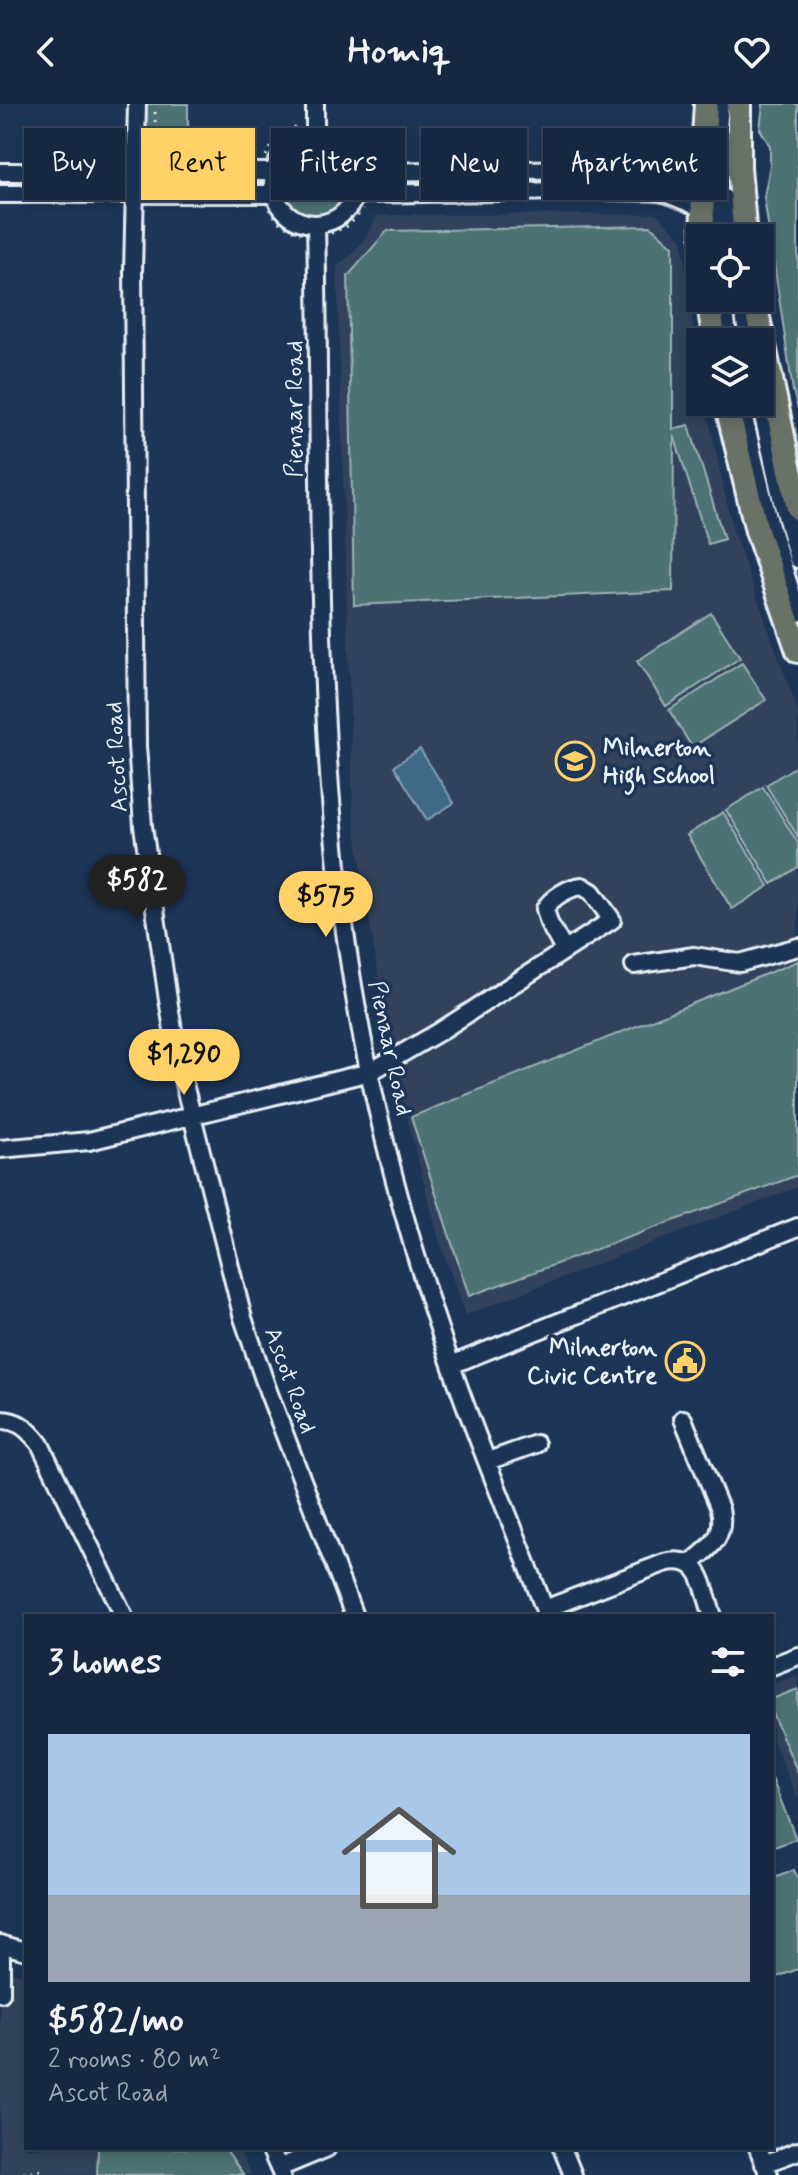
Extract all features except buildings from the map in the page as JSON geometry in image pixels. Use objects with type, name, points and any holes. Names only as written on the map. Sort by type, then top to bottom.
[{"type":"main road","points":[[706,104],[711,128]]},
{"type":"main road","points":[[727,138],[739,104]]},
{"type":"main road","points":[[711,224],[720,207],[720,200]]},
{"type":"main road","points":[[720,200],[720,207],[737,224]]},
{"type":"main road","points":[[753,312],[798,508]]},
{"type":"main road","points":[[729,416],[757,531],[798,651]]},
{"type":"street","name":"Ascot Road","points":[[137,104],[133,285],[137,746],[143,826],[178,1060],[243,1318],[353,1614]]},
{"type":"street","points":[[315,104],[315,128]]},
{"type":"street","points":[[719,128],[720,104]]},
{"type":"street","points":[[255,167],[269,167],[270,199]]},
{"type":"street","points":[[405,171],[543,168]]},
{"type":"street","points":[[0,172],[141,171]]},
{"type":"street","points":[[405,197],[543,191]]},
{"type":"street","points":[[0,194],[270,199],[292,218],[316,230],[360,200]]},
{"type":"street","points":[[692,200],[720,207]]},
{"type":"street","points":[[718,224],[720,207]]},
{"type":"street","points":[[720,207],[726,224]]},
{"type":"street","name":"Pienaar Road","points":[[316,230],[320,633],[329,800],[348,951],[370,1072],[397,1188],[451,1365],[546,1613]]},
{"type":"street","points":[[743,416],[770,526],[798,613]]},
{"type":"street","points":[[763,416],[798,559]]},
{"type":"street","points":[[634,965],[694,956],[740,963],[798,947]]},
{"type":"street","points":[[0,1149],[89,1141],[370,1072],[439,1032],[564,950]]},
{"type":"street","points":[[451,1365],[798,1227]]},
{"type":"street","points":[[683,1419],[723,1522],[717,1538],[691,1563]]},
{"type":"street","points":[[0,1420],[13,1420],[28,1429],[40,1444],[123,1614]]},
{"type":"street","points":[[488,1461],[536,1444]]},
{"type":"street","points":[[546,1613],[676,1560],[691,1563],[700,1577],[712,1614]]},
{"type":"street","points":[[774,1665],[798,1656]]},
{"type":"street","points":[[1,1993],[0,1944],[24,1950]]},
{"type":"street","points":[[271,2150],[280,2172],[323,2150]]},
{"type":"street","points":[[563,2150],[573,2175]]},
{"type":"street","points":[[764,2162],[798,2151]]},
{"type":"path","points":[[155,104],[155,128]]},
{"type":"path","points":[[269,167],[271,156]]},
{"type":"path","points":[[270,199],[279,222],[300,234],[316,230],[330,234],[348,226],[361,200]]},
{"type":"path","points":[[15,2175],[41,2170]]},
{"type":"shaded area","name":"Milnerton High School","points":[[657,214],[682,239],[686,312],[691,312],[693,328],[686,328],[686,416],[708,416],[733,531],[798,711],[798,1187],[465,1315],[439,1240],[395,1073],[403,1064],[402,1054],[396,1045],[388,1041],[353,812],[337,266],[353,253],[378,215]]},
{"type":"shaded area","points":[[420,749],[454,803],[427,820],[394,766]]},
{"type":"shaded area","points":[[798,1675],[798,1799],[774,1743],[774,1683]]},
{"type":"shaded area","points":[[0,1970],[24,1976],[24,2150],[239,2150],[252,2175],[0,2175]]},
{"type":"green space","points":[[137,104],[188,104],[188,128],[141,128],[141,171],[137,171]]},
{"type":"green space","points":[[763,104],[798,104],[798,409],[774,264],[774,224],[768,224],[764,197],[770,146],[760,129]]},
{"type":"green space","points":[[543,176],[543,200],[527,199],[527,177]]},
{"type":"green space","points":[[405,178],[421,178],[421,197],[405,197]]},
{"type":"green space","points":[[141,180],[141,187],[125,188],[125,181]]},
{"type":"green space","points":[[0,181],[24,181],[24,188],[0,188]]},
{"type":"green space","points":[[288,200],[342,200],[333,209],[321,214],[309,214]]},
{"type":"green space","points":[[554,200],[693,200],[693,203]]},
{"type":"green space","points":[[651,226],[673,246],[673,429],[689,425],[724,539],[708,544],[674,435],[673,591],[354,605],[348,276],[387,231]]},
{"type":"green space","points":[[711,613],[740,658],[666,706],[637,661]]},
{"type":"green space","points":[[742,663],[766,700],[692,747],[669,710]]},
{"type":"green space","points":[[798,765],[798,837],[766,785]]},
{"type":"green space","points":[[763,787],[798,843],[798,867],[772,884],[726,810]]},
{"type":"green space","points":[[723,812],[769,886],[732,909],[687,835]]},
{"type":"green space","points":[[798,961],[798,1175],[469,1296],[411,1117]]},
{"type":"green space","points":[[798,1689],[798,1773],[774,1718],[774,1698]]},
{"type":"green space","points":[[774,1783],[796,1839],[774,1847]]},
{"type":"green space","points":[[794,1870],[798,1879],[798,1969],[774,1978],[774,1878]]},
{"type":"green space","points":[[98,2150],[226,2150],[243,2174],[97,2175]]},
{"type":"place","name":"Milnerton High School","points":[[575,761]]},
{"type":"place","name":"Milnerton Civic Centre","points":[[685,1361]]}]
